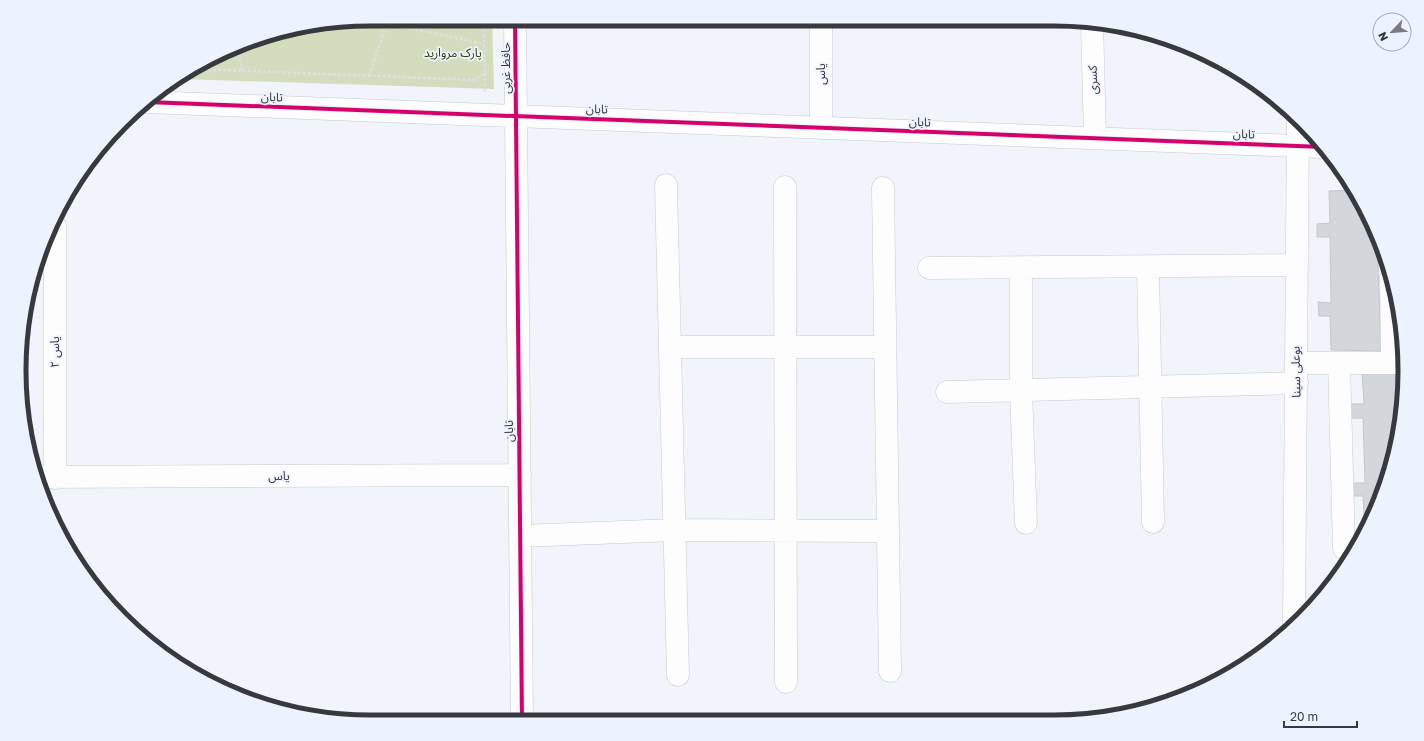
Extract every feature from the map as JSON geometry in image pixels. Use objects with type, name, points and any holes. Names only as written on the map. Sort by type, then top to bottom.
[{"type":"street","name":"حافظ غربی","points":[[515,26],[516,116]]},
{"type":"street","name":"یاس","points":[[821,26],[821,128]]},
{"type":"street","name":"کسری","points":[[1092,28],[1095,138]]},
{"type":"street","name":"تابان","points":[[154,102],[1316,147]]},
{"type":"street","name":"تابان","points":[[516,116],[522,715]]},
{"type":"street","name":"بوعلی سینا","points":[[1294,617],[1298,128]]},
{"type":"street","points":[[666,185],[678,675]]},
{"type":"street","points":[[785,188],[786,682]]},
{"type":"street","points":[[883,188],[890,671]]},
{"type":"street","name":"یاس ۲","points":[[47,477],[55,233]]},
{"type":"street","points":[[929,268],[1297,265]]},
{"type":"street","points":[[1148,267],[1153,522]]},
{"type":"street","points":[[1021,268],[1021,391],[1026,523]]},
{"type":"street","points":[[947,392],[1150,387],[1296,373],[1339,363],[1397,363],[1394,320]]},
{"type":"street","points":[[670,347],[885,347]]},
{"type":"street","points":[[1339,363],[1344,548],[1349,548]]},
{"type":"street","name":"یاس","points":[[47,477],[520,475]]},
{"type":"street","points":[[520,536],[674,530],[888,530]]},
{"type":"path","points":[[369,76],[385,26]]},
{"type":"path","points":[[400,26],[484,44]]},
{"type":"path","points":[[204,69],[476,80],[485,72],[483,26]]},
{"type":"path","points":[[237,53],[243,71]]},
{"type":"green space","name":"پارک مروارید","points":[[370,26],[492,26],[494,89],[187,79],[239,52],[260,44],[303,33],[326,29]]},
{"type":"building","points":[[1347,190],[1362,218],[1378,254],[1381,351],[1331,350],[1330,316],[1319,316],[1318,302],[1331,303],[1330,237],[1317,237],[1317,224],[1330,223],[1329,191]]},
{"type":"building","points":[[1398,370],[1395,415],[1386,460],[1380,481],[1364,518],[1363,496],[1352,496],[1352,483],[1365,483],[1363,418],[1350,418],[1350,404],[1364,404],[1362,372]]},
{"type":"cycle path","points":[[515,26],[522,715]]},
{"type":"cycle path","points":[[154,102],[1316,147]]}]
